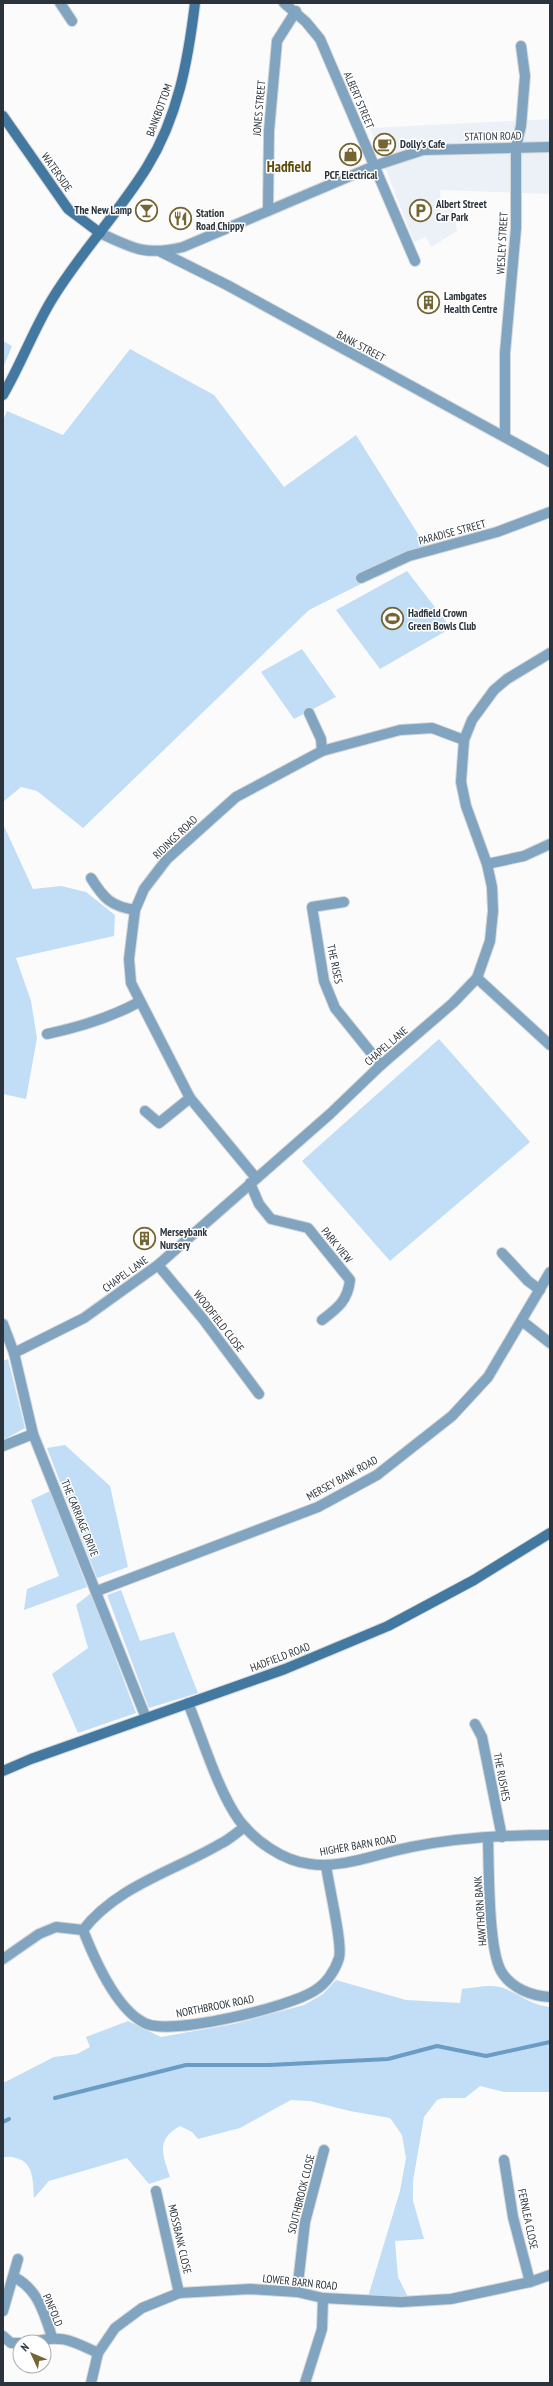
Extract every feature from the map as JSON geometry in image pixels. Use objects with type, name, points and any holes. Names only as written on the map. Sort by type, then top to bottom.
[{"type":"street","points":[[60,3],[72,21]]},
{"type":"street","name":"BANKBOTTOM","points":[[3,395],[51,300],[146,168],[166,131],[180,92],[190,43],[194,3]]},
{"type":"street","name":"ALBERT STREET","points":[[284,3],[296,12],[320,40],[415,260]]},
{"type":"street","name":"JONES STREET","points":[[268,211],[269,131],[277,41],[296,12]]},
{"type":"street","name":"WESLEY STREET","points":[[505,436],[505,353],[516,228],[516,147],[521,126],[525,76],[521,46]]},
{"type":"street","name":"WATERSIDE","points":[[3,116],[68,209],[100,233]]},
{"type":"street","name":"STATION ROAD","points":[[100,233],[144,251],[161,252],[183,247],[374,166],[423,150],[550,147]]},
{"type":"street","name":"BANK STREET","points":[[161,252],[505,436],[550,462]]},
{"type":"street","name":"PARADISE STREET","points":[[361,578],[409,556],[497,532],[550,512]]},
{"type":"street","name":"CHAPEL LANE","points":[[14,1353],[84,1318],[158,1266],[253,1180],[330,1114],[381,1065],[426,1028],[477,978],[490,941],[493,911],[492,887],[487,864],[466,806],[461,782],[464,740],[472,720],[494,690],[507,679],[550,653]]},
{"type":"street","points":[[309,713],[321,739],[322,751]]},
{"type":"street","name":"RIDINGS ROAD","points":[[253,1180],[190,1098],[156,1028],[139,1002],[131,983],[129,959],[135,910],[144,889],[168,859],[236,797],[322,751],[400,730],[432,728],[464,740]]},
{"type":"street","points":[[487,864],[524,856],[550,844]]},
{"type":"street","points":[[91,878],[101,895],[116,907],[135,910]]},
{"type":"street","name":"THE RISES","points":[[344,902],[312,907],[324,981],[335,1008],[381,1065]]},
{"type":"street","points":[[477,978],[550,1045]]},
{"type":"street","points":[[47,1034],[77,1028],[116,1015],[139,1002]]},
{"type":"street","points":[[145,1111],[159,1123],[190,1098]]},
{"type":"street","name":"PARK VIEW","points":[[253,1180],[259,1204],[271,1219],[308,1228],[350,1280],[349,1292],[341,1306],[322,1320]]},
{"type":"street","points":[[502,1253],[528,1281],[540,1290]]},
{"type":"street","name":"WOODFIELD CLOSE","points":[[158,1266],[204,1318],[259,1394]]},
{"type":"street","name":"MERSEY BANK ROAD","points":[[97,1591],[318,1507],[377,1475],[452,1416],[488,1377],[550,1272]]},
{"type":"street","points":[[522,1321],[550,1343]]},
{"type":"street","name":"THE CARRIAGE DRIVE","points":[[3,1324],[14,1353],[33,1434],[97,1591],[146,1718]]},
{"type":"street","points":[[3,1446],[33,1434]]},
{"type":"street","name":"HADFIELD ROAD","points":[[3,1771],[146,1718],[285,1669],[388,1626],[474,1580],[550,1533]]},
{"type":"street","name":"HIGHER BARN ROAD","points":[[188,1703],[230,1805],[245,1827],[277,1853],[298,1862],[326,1865],[411,1847],[488,1838],[550,1835]]},
{"type":"street","name":"THE RUSHES","points":[[475,1724],[482,1737],[502,1837]]},
{"type":"street","points":[[3,1959],[39,1934],[56,1926],[84,1930],[100,1911],[131,1890],[222,1844],[245,1827]]},
{"type":"street","name":"HAWTHORN BANK","points":[[488,1838],[493,1945],[500,1970],[509,1982],[523,1991],[539,1996],[550,1997]]},
{"type":"street","name":"NORTHBROOK ROAD","points":[[84,1930],[96,1960],[120,2000],[133,2015],[147,2024],[172,2027],[215,2021],[279,2005],[302,1998],[315,1991],[325,1982],[340,1956],[326,1865]]},
{"type":"street","name":"SOUTHBROOK CLOSE","points":[[297,2292],[305,2222],[324,2150]]},
{"type":"street","name":"FERNLEA CLOSE","points":[[504,2160],[513,2217],[530,2282]]},
{"type":"street","name":"MOSSBANK CLOSE","points":[[156,2191],[179,2293]]},
{"type":"street","points":[[3,2311],[18,2259]]},
{"type":"street","name":"LOWER BARN ROAD","points":[[91,2383],[98,2353],[115,2328],[137,2312],[161,2299],[179,2293],[250,2290],[297,2292],[323,2298],[401,2302],[451,2299],[530,2282],[550,2275]]},
{"type":"street","name":"PINFOLD","points":[[14,2277],[26,2283],[38,2299],[51,2334]]},
{"type":"street","points":[[305,2383],[322,2329],[323,2298]]},
{"type":"street","points":[[3,2336],[12,2343]]},
{"type":"street","name":"PINFOLD","points":[[52,2337],[70,2340],[98,2353]]},
{"type":"shaded area","points":[[550,119],[550,194],[440,190],[441,211],[453,208],[457,231],[431,247],[426,237],[414,242],[370,128]]},
{"type":"shaded area","points":[[3,341],[12,346],[3,368]]},
{"type":"shaded area","points":[[130,349],[214,395],[284,487],[356,435],[428,550],[309,610],[83,828],[37,791],[21,787],[3,802],[3,420],[7,411],[63,435]]},
{"type":"shaded area","name":"Hadfield Crown Green Bowls Club","points":[[407,571],[451,628],[380,669],[336,610]]},
{"type":"shaded area","points":[[302,649],[336,697],[294,719],[261,672]]},
{"type":"shaded area","points":[[3,824],[33,889],[61,886],[86,892],[115,915],[114,936],[16,958],[31,1001],[37,1038],[26,1099],[3,1094]]},
{"type":"shaded area","points":[[439,1039],[530,1142],[390,1261],[302,1161]]},
{"type":"shaded area","points":[[8,1359],[25,1428],[3,1440],[3,1361]]},
{"type":"shaded area","points":[[65,1445],[110,1486],[128,1567],[97,1578],[47,1448]]},
{"type":"shaded area","points":[[50,1491],[87,1587],[24,1610],[27,1589],[59,1576],[31,1500]]},
{"type":"shaded area","points":[[121,1590],[140,1641],[174,1632],[198,1693],[149,1708],[107,1595]]},
{"type":"shaded area","points":[[91,1593],[136,1713],[78,1733],[52,1674],[88,1648],[76,1605]]},
{"type":"shaded area","points":[[336,1980],[406,2000],[460,2003],[462,1989],[496,1986],[506,1989],[532,2002],[550,2007],[550,2092],[504,2092],[480,2086],[465,2098],[443,2098],[437,2100],[424,2117],[413,2181],[413,2201],[424,2239],[395,2241],[398,2277],[410,2301],[367,2300],[400,2191],[406,2158],[402,2135],[390,2118],[350,2111],[310,2101],[291,2100],[240,2128],[198,2139],[192,2132],[180,2126],[172,2131],[164,2142],[163,2148],[163,2155],[170,2177],[149,2184],[127,2158],[49,2181],[34,2198],[31,2174],[26,2164],[22,2160],[16,2158],[3,2158],[3,2083],[54,2057],[77,2054],[90,2047],[86,2037],[128,2021],[161,2037],[234,2024],[304,2005],[323,1994]]},
{"type":"waterway","points":[[55,2098],[186,2065],[269,2065],[388,2059],[437,2046],[486,2056],[550,2042]]},
{"type":"waterway","points":[[3,2122],[9,2119]]},
{"type":"place","name":"Dolly's Cafe","points":[[385,144]]},
{"type":"place","name":"PCF Electrical","points":[[351,155]]},
{"type":"place","name":"The New Lamp","points":[[147,210]]},
{"type":"place","name":"Albert Street Car Park","points":[[421,210]]},
{"type":"place","name":"Station Road Chippy","points":[[181,219]]},
{"type":"place","name":"Lambgates Health Centre","points":[[428,302]]},
{"type":"place","name":"Hadfield Crown Green Bowls Club","points":[[393,619]]},
{"type":"place","name":"Merseybank Nursery","points":[[144,1238]]},
{"type":"district","name":"Hadfield","points":[[289,166]]}]
